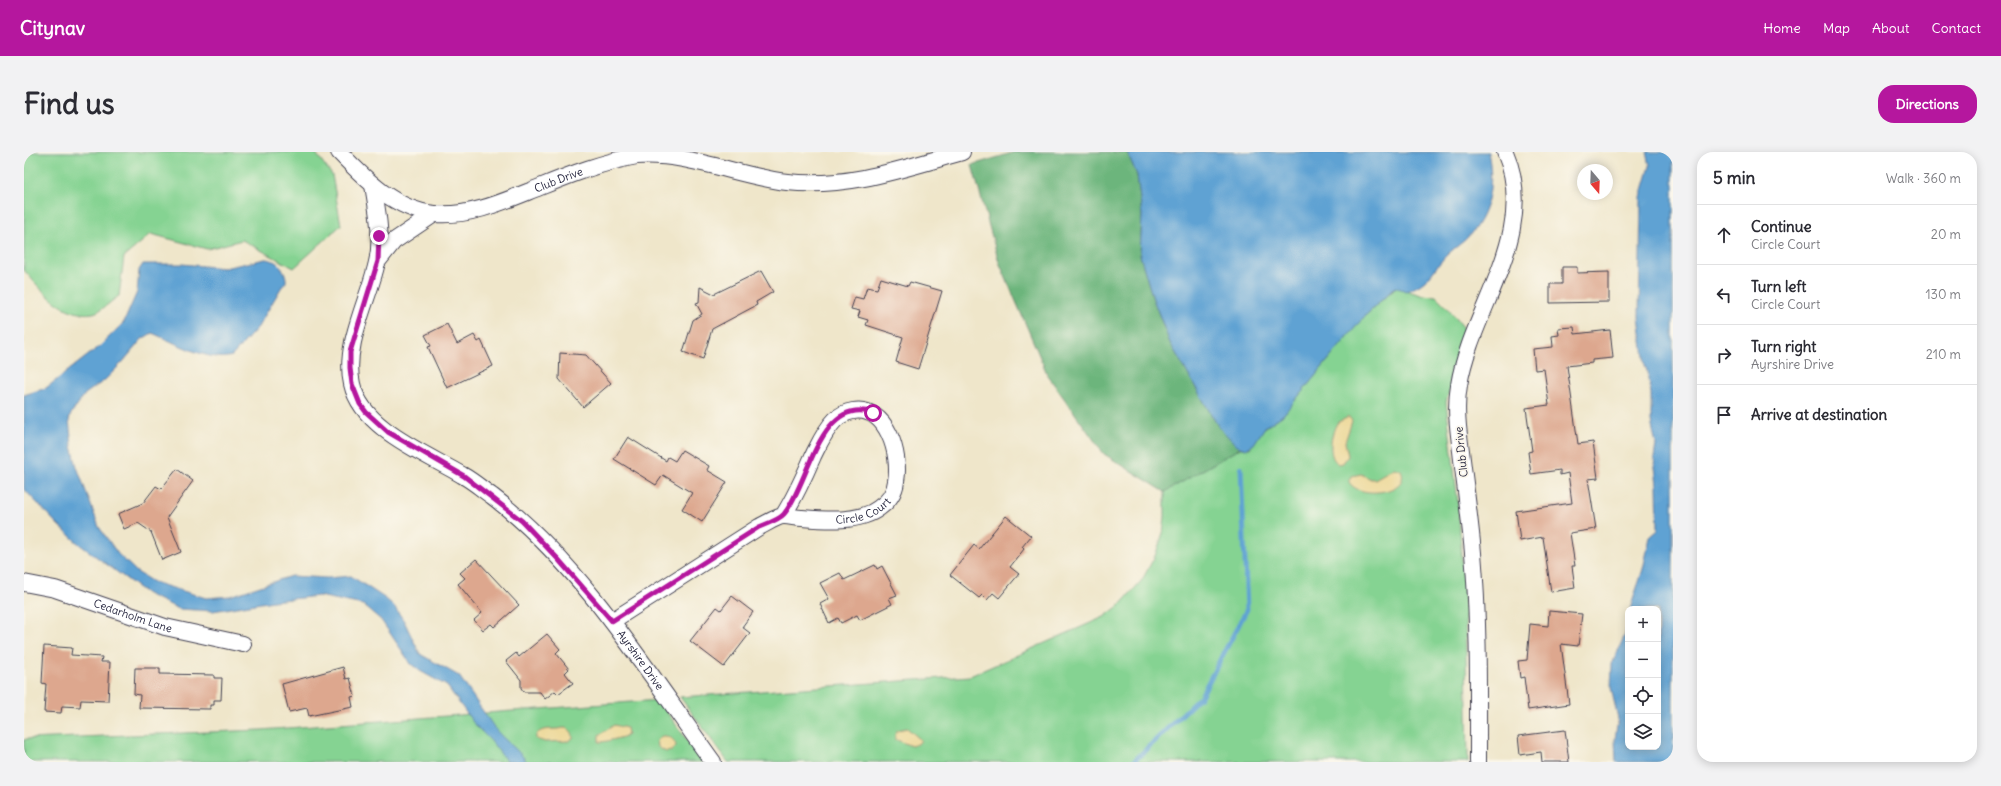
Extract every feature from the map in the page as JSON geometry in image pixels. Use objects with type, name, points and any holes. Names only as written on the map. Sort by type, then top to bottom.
[{"type":"street","name":"Club Drive","points":[[339,152],[373,185],[402,204],[434,214],[458,213],[491,206],[585,170],[623,158],[640,155],[699,156],[770,179],[818,183],[835,182],[880,174],[962,152]]},
{"type":"street","name":"Club Drive","points":[[1478,762],[1476,593],[1473,552],[1458,429],[1457,396],[1464,361],[1502,266],[1512,228],[1513,190],[1511,173],[1505,152]]},
{"type":"street","name":"Ayrshire Drive","points":[[373,185],[379,236],[378,261],[350,352],[350,368],[355,395],[366,412],[388,432],[464,476],[522,521],[558,559],[612,621],[713,762]]},
{"type":"street","name":"Ayrshire Drive","points":[[378,261],[394,240],[434,214]]},
{"type":"street","name":"Circle Court","points":[[612,621],[759,527],[783,516],[820,519],[858,516],[874,512],[888,500],[895,486],[897,468],[891,440],[879,419],[873,413],[858,410],[849,412],[834,420],[821,440],[792,502],[783,516]]},
{"type":"street","name":"Cedarholm Lane","points":[[24,583],[55,589],[165,627],[243,644]]},
{"type":"green space","points":[[30,152],[315,152],[332,175],[341,225],[294,268],[242,240],[207,249],[151,234],[124,257],[119,296],[103,308],[93,313],[72,311],[54,301],[24,270],[24,159]]},
{"type":"green space","points":[[1015,152],[1127,152],[1137,175],[1142,215],[1140,255],[1153,299],[1170,343],[1218,426],[1240,448],[1165,492],[1104,454],[1048,376],[999,262],[972,165]]},
{"type":"green space","points":[[1396,287],[1421,295],[1436,296],[1448,308],[1467,332],[1446,402],[1458,503],[1465,603],[1468,762],[728,762],[680,697],[970,676],[1104,617],[1120,605],[1142,580],[1155,556],[1163,533],[1165,517],[1165,492],[1240,448],[1250,448],[1262,430],[1283,415],[1363,318]]},
{"type":"green space","points":[[658,700],[703,762],[24,762],[24,740],[26,739],[261,730]]},
{"type":"sand","points":[[1349,417],[1352,421],[1345,442],[1348,456],[1343,463],[1339,464],[1332,456],[1331,444],[1333,432],[1338,422]]},
{"type":"sand","points":[[1394,468],[1401,470],[1402,478],[1399,484],[1392,489],[1373,492],[1363,491],[1355,488],[1349,482],[1352,476],[1361,474],[1371,479],[1375,479]]},
{"type":"sand","points":[[614,725],[627,728],[628,735],[613,740],[599,742],[599,735]]},
{"type":"sand","points":[[563,728],[569,729],[572,733],[573,738],[569,741],[545,742],[536,739],[536,735],[539,732]]},
{"type":"sand","points":[[907,728],[921,740],[918,744],[911,746],[895,739],[897,730]]},
{"type":"sand","points":[[662,736],[673,739],[676,746],[672,751],[666,752],[658,747],[657,739]]},
{"type":"water","points":[[1127,152],[1488,152],[1491,176],[1485,210],[1480,221],[1465,240],[1446,255],[1424,282],[1406,291],[1395,287],[1363,318],[1283,415],[1265,427],[1254,444],[1246,449],[1237,446],[1218,426],[1170,343],[1153,299],[1140,255],[1142,215],[1137,175]]},
{"type":"water","points":[[1647,152],[1673,152],[1673,762],[1616,762],[1615,739],[1618,718],[1611,688],[1612,664],[1625,635],[1625,750],[1661,750],[1661,606],[1631,606],[1643,569],[1650,537],[1658,530],[1657,485],[1654,458],[1656,444],[1651,422],[1651,394],[1645,365],[1639,317],[1641,197],[1650,166]]},
{"type":"water","points":[[265,259],[273,261],[280,266],[285,274],[286,282],[258,327],[232,356],[213,357],[181,346],[152,333],[142,339],[122,363],[105,380],[85,394],[71,414],[69,420],[72,446],[77,467],[99,527],[118,554],[137,572],[153,582],[206,598],[230,596],[291,576],[328,578],[351,576],[394,606],[404,621],[420,654],[459,676],[496,730],[527,762],[507,762],[491,741],[475,725],[447,686],[420,671],[411,664],[381,620],[363,605],[319,596],[273,601],[213,611],[179,609],[147,594],[79,544],[58,525],[24,489],[24,395],[46,388],[100,346],[124,322],[137,292],[139,270],[143,264],[182,264],[224,268]]},
{"type":"building","points":[[1562,267],[1577,267],[1577,273],[1609,272],[1609,302],[1550,303],[1550,284],[1562,284]]},
{"type":"building","points":[[761,271],[773,292],[756,302],[757,305],[712,329],[703,359],[683,352],[693,320],[702,314],[696,303],[699,302],[700,287],[714,294]]},
{"type":"building","points":[[881,278],[908,286],[910,282],[942,291],[918,369],[896,362],[903,337],[866,325],[868,320],[858,317],[860,311],[851,309],[855,297],[863,299],[867,287],[877,289]]},
{"type":"building","points":[[447,324],[457,344],[474,335],[478,342],[481,340],[493,366],[447,388],[428,347],[431,346],[425,335]]},
{"type":"building","points":[[1574,327],[1575,334],[1610,330],[1613,358],[1592,360],[1592,363],[1567,366],[1578,444],[1593,442],[1598,478],[1588,479],[1596,529],[1570,533],[1575,566],[1572,566],[1575,588],[1551,592],[1543,537],[1520,541],[1516,511],[1572,503],[1568,473],[1560,475],[1560,470],[1531,474],[1528,452],[1532,451],[1526,408],[1549,405],[1544,369],[1535,370],[1533,349],[1553,347],[1552,336],[1559,335],[1558,328]]},
{"type":"building","points":[[560,353],[586,355],[611,383],[583,407],[559,379]]},
{"type":"building","points":[[628,437],[666,461],[668,457],[675,461],[682,450],[709,466],[707,470],[727,482],[702,522],[682,509],[692,493],[663,475],[656,485],[614,459]]},
{"type":"building","points":[[177,469],[193,481],[167,517],[181,552],[162,560],[151,532],[138,523],[124,529],[118,514],[143,503],[156,486],[161,489]]},
{"type":"building","points":[[1006,516],[1031,536],[1022,547],[1024,549],[1010,567],[1019,574],[999,598],[993,593],[987,600],[982,595],[979,598],[950,575],[974,545],[979,549]]},
{"type":"building","points":[[476,559],[519,605],[494,627],[491,624],[483,630],[474,620],[482,613],[458,584],[465,578],[460,573]]},
{"type":"building","points":[[875,565],[877,569],[882,566],[897,595],[889,598],[892,604],[860,620],[857,615],[841,623],[838,618],[829,623],[820,604],[829,599],[820,583],[840,573],[844,580]]},
{"type":"building","points":[[732,596],[753,612],[742,627],[750,633],[724,667],[690,641],[717,607],[721,610]]},
{"type":"building","points":[[1549,611],[1582,614],[1578,646],[1561,644],[1569,704],[1528,710],[1524,677],[1520,678],[1518,661],[1527,660],[1530,624],[1548,626]]},
{"type":"building","points":[[547,634],[560,649],[556,653],[569,669],[565,673],[573,683],[558,694],[555,691],[545,699],[540,692],[524,692],[521,688],[521,680],[506,661],[516,653],[519,657]]},
{"type":"building","points":[[44,646],[72,648],[71,655],[102,657],[101,662],[110,662],[108,701],[81,700],[80,707],[62,706],[61,713],[44,712],[46,684],[42,683]]},
{"type":"building","points":[[343,667],[346,679],[350,678],[355,696],[351,697],[353,707],[309,716],[307,708],[289,712],[282,684]]},
{"type":"building","points":[[135,668],[160,668],[160,674],[214,675],[214,678],[222,678],[221,700],[214,700],[214,705],[210,705],[210,709],[139,708],[140,695],[134,694]]},
{"type":"building","points":[[1565,730],[1569,762],[1542,762],[1541,752],[1520,755],[1518,736]]},
{"type":"waterway","points":[[1133,762],[1201,696],[1247,609],[1241,468]]},
{"type":"route","points":[[379,236],[378,261],[350,352],[352,384],[355,395],[360,404],[376,422],[388,432],[464,476],[522,521],[558,559],[612,621],[759,527],[783,516],[792,502],[821,440],[834,420],[849,412],[858,410],[873,413]]}]
